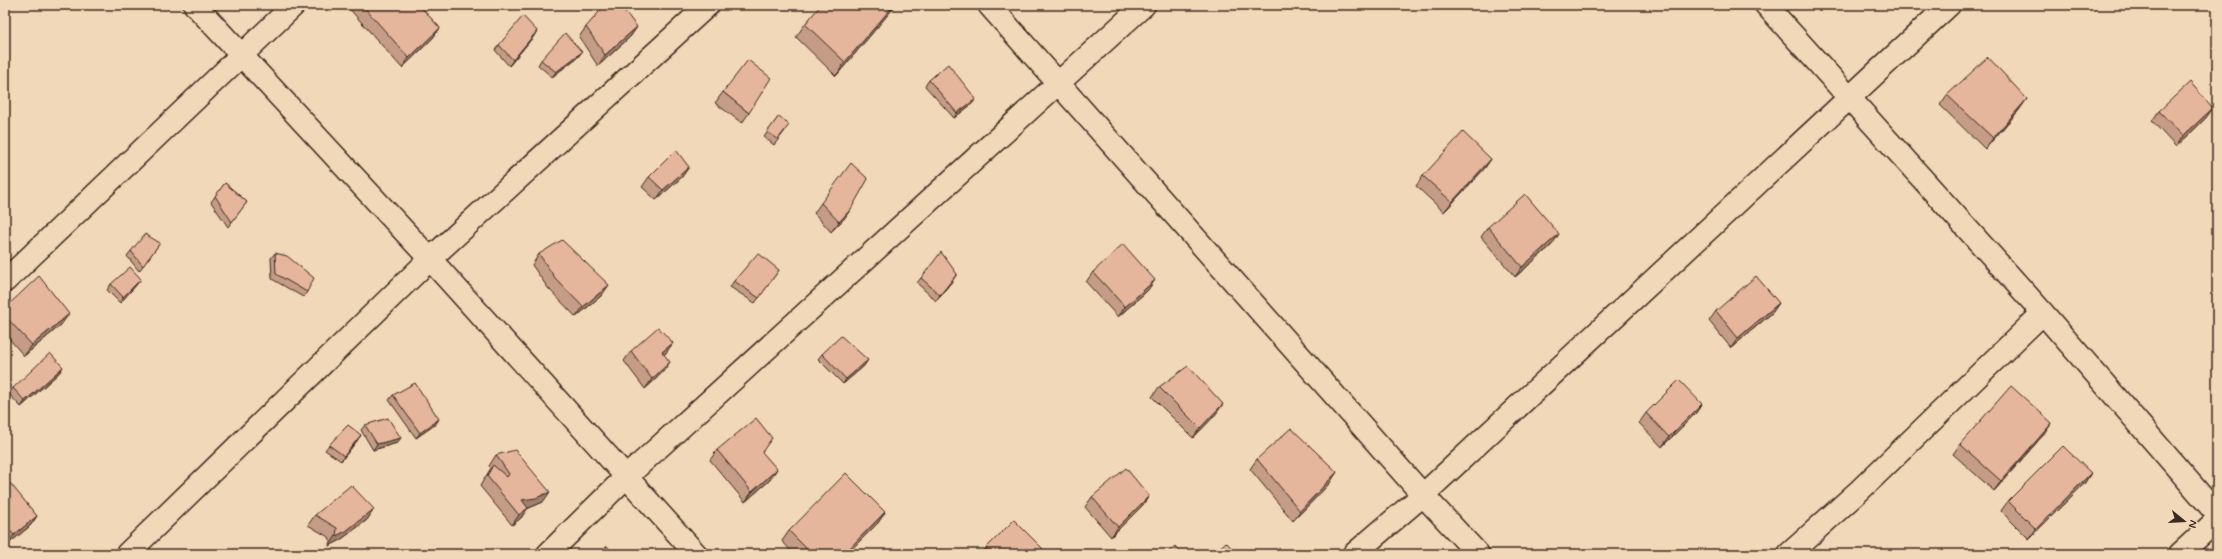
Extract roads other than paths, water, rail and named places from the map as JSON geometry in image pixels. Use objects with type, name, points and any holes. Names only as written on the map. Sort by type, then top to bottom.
[{"type":"street","points":[[195,5],[430,259],[625,478],[696,554]]},
{"type":"street","points":[[5,280],[294,5]]},
{"type":"street","points":[[127,554],[430,259],[708,5]]},
{"type":"street","points":[[989,5],[1423,495],[1478,554]]},
{"type":"street","points":[[548,554],[625,478],[1144,5]]},
{"type":"street","points":[[1766,5],[2043,313],[2217,514]]},
{"type":"street","points":[[1354,554],[1423,495],[1949,5]]},
{"type":"street","points":[[1789,554],[1860,490],[2043,313]]},
{"type":"street","points":[[2180,554],[2217,520]]}]
